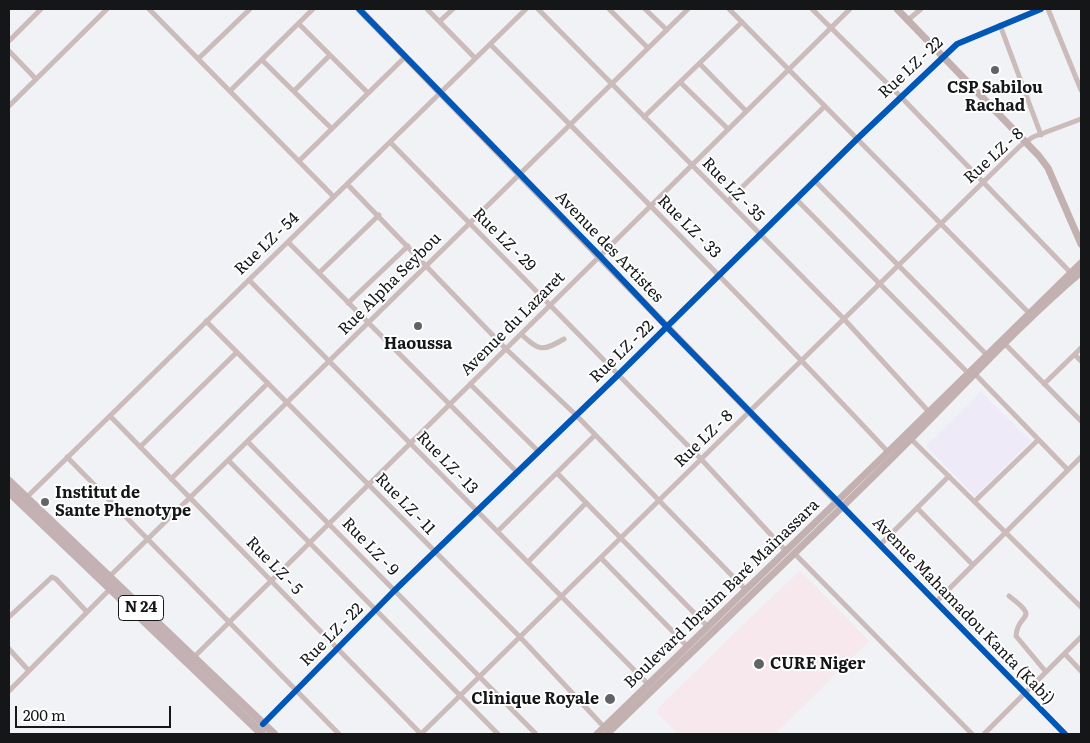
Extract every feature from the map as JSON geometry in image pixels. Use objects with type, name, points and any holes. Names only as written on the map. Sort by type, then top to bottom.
[{"type":"main road","name":"Avenue des Artistes","points":[[359,9],[840,504]]},
{"type":"main road","points":[[897,9],[1040,156],[1048,168],[1081,244]]},
{"type":"main road","name":"Boulevard Ibraim Baré Maïnassara","points":[[606,731],[648,684],[707,626],[786,551],[911,439],[987,355],[1081,263]]},
{"type":"main road","name":"Boulevard Ibraim Baré Maïnassara","points":[[597,734],[606,731],[795,554],[888,452],[1081,272]]},
{"type":"main road","name":"N 24","points":[[9,483],[27,497],[274,734]]},
{"type":"main road","name":"N 24","points":[[9,492],[262,734]]},
{"type":"street","points":[[9,41],[41,9]]},
{"type":"street","points":[[9,106],[108,9]]},
{"type":"street","points":[[149,9],[334,196]]},
{"type":"street","points":[[198,59],[250,9]]},
{"type":"street","points":[[230,91],[313,9]]},
{"type":"street","points":[[427,9],[475,58]]},
{"type":"street","points":[[440,22],[453,9]]},
{"type":"street","name":"Rue LZ - 54","points":[[27,497],[526,9]]},
{"type":"street","name":"Rue LZ - 35","points":[[538,9],[844,319],[929,412]]},
{"type":"street","points":[[609,9],[648,48]]},
{"type":"street","points":[[645,9],[666,30]]},
{"type":"street","name":"Rue Alpha Seybou","points":[[110,577],[688,9]]},
{"type":"street","points":[[729,9],[1029,313]]},
{"type":"street","points":[[812,9],[901,97],[1070,272]]},
{"type":"street","name":"Avenue du Lazaret","points":[[194,658],[850,9]]},
{"type":"street","points":[[908,20],[921,9]]},
{"type":"street","name":"Rue LZ - 22","points":[[262,724],[394,592],[944,56],[961,42],[1041,9]]},
{"type":"street","points":[[1048,9],[1081,90]]},
{"type":"street","points":[[644,117],[742,22]]},
{"type":"street","points":[[299,24],[368,93]]},
{"type":"street","points":[[1000,25],[1040,134]]},
{"type":"street","name":"Rue LZ - 33","points":[[490,44],[802,360],[888,452]]},
{"type":"street","points":[[9,51],[36,78]]},
{"type":"street","points":[[294,91],[330,55]]},
{"type":"street","points":[[299,161],[406,56]]},
{"type":"street","points":[[262,60],[332,129]]},
{"type":"street","points":[[700,64],[746,111]]},
{"type":"street","points":[[680,82],[728,130]]},
{"type":"street","points":[[728,202],[825,106]]},
{"type":"street","name":"Rue LZ - 8","points":[[421,734],[1026,141],[1081,119]]},
{"type":"street","name":"Rue LZ - 29","points":[[390,142],[701,459],[786,551]]},
{"type":"street","points":[[815,181],[987,355]]},
{"type":"street","points":[[347,184],[506,349],[576,415],[594,436],[746,590]]},
{"type":"street","points":[[796,199],[1068,470]]},
{"type":"street","points":[[319,273],[378,215]]},
{"type":"street","points":[[288,242],[517,472]]},
{"type":"street","points":[[348,303],[408,246]]},
{"type":"street","name":"Rue LZ - 13","points":[[249,280],[648,684]]},
{"type":"street","name":"Rue LZ - 11","points":[[206,321],[520,637],[606,731]]},
{"type":"street","points":[[521,334],[533,345],[545,349],[564,339]]},
{"type":"street","points":[[1005,344],[1081,421]]},
{"type":"street","points":[[1044,384],[1081,348]]},
{"type":"street","points":[[140,447],[237,352]]},
{"type":"street","points":[[1075,354],[1081,361]]},
{"type":"street","points":[[172,479],[268,383]]},
{"type":"street","points":[[470,384],[538,452]]},
{"type":"street","name":"Rue LZ - 5","points":[[110,416],[421,734]]},
{"type":"street","points":[[498,531],[594,436]]},
{"type":"street","points":[[911,439],[1081,607]]},
{"type":"street","points":[[975,502],[1038,440]]},
{"type":"street","name":"Rue LZ - 9","points":[[248,442],[536,734]]},
{"type":"street","points":[[936,602],[1081,456]]},
{"type":"street","points":[[67,458],[296,689],[338,734]]},
{"type":"street","points":[[229,461],[498,734]]},
{"type":"street","points":[[556,473],[707,626]]},
{"type":"street","points":[[880,545],[949,476]]},
{"type":"street","points":[[528,562],[586,503]]},
{"type":"street","name":"Avenue Mahamadou Kanta (Kabi)","points":[[840,504],[1065,734]]},
{"type":"street","points":[[917,508],[973,565]]},
{"type":"street","points":[[795,554],[969,733]]},
{"type":"street","points":[[600,558],[687,646]]},
{"type":"street","points":[[9,617],[52,577],[87,612]]},
{"type":"street","points":[[9,691],[110,589]]},
{"type":"street","points":[[1009,596],[1026,611],[1016,636],[1046,672]]},
{"type":"street","points":[[984,734],[1081,637]]},
{"type":"street","points":[[9,649],[29,671]]},
{"type":"street","points":[[1065,654],[1081,670]]},
{"type":"shaded area","points":[[981,392],[1031,441],[975,496],[926,446]]},
{"type":"shaded area","name":"CURE Niger","points":[[800,571],[869,641],[775,734],[678,734],[657,713],[658,708]]},
{"type":"cycle path","points":[[359,9],[1065,734]]},
{"type":"cycle path","points":[[263,724],[394,591],[618,375],[857,139],[957,44],[1041,9]]},
{"type":"place","name":"CSP Sabilou Rachad","points":[[995,70]]},
{"type":"place","name":"Haoussa","points":[[418,326]]},
{"type":"place","name":"Institut de Sante Phenotype","points":[[45,502]]},
{"type":"place","name":"CURE Niger","points":[[759,664]]},
{"type":"place","name":"Clinique Royale","points":[[610,699]]}]
